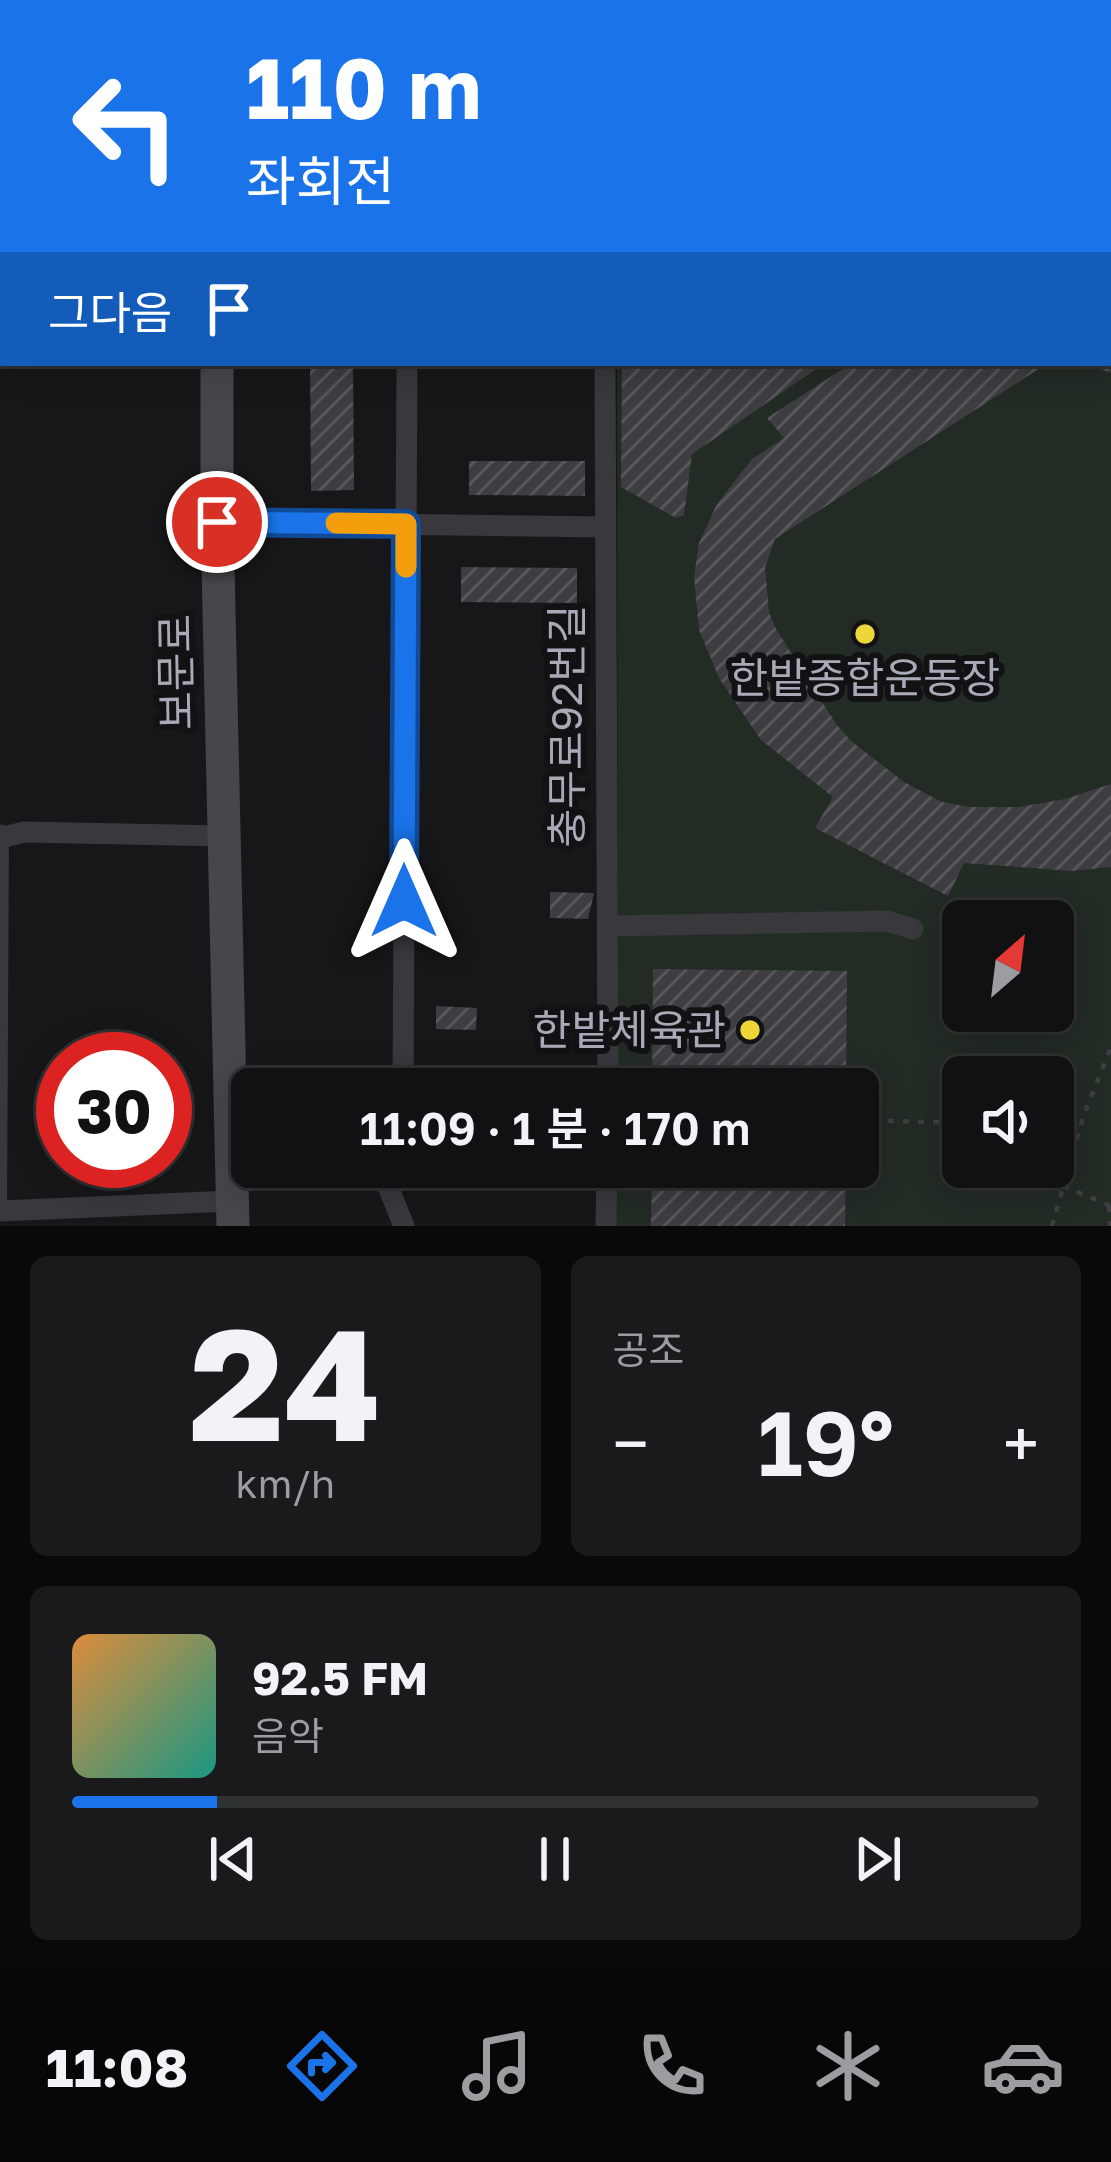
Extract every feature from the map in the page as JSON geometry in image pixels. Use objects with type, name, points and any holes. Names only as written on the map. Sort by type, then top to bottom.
[{"type":"main road","name":"보문로","points":[[218,366],[224,836],[240,1068]]},
{"type":"street","points":[[403,1068],[406,366]]},
{"type":"street","name":"충무로92번길","points":[[605,366],[608,1068]]},
{"type":"street","points":[[217,522],[605,527]]},
{"type":"street","points":[[10,835],[224,836]]},
{"type":"street","points":[[608,926],[887,920],[913,929]]},
{"type":"street","points":[[389,1188],[404,1226]]},
{"type":"street","points":[[606,1226],[607,1188]]},
{"type":"street","points":[[1,1210],[233,1214]]},
{"type":"lane","points":[[1,1210],[10,835]]},
{"type":"path","points":[[1074,1150],[1111,1046]]},
{"type":"path","points":[[879,1121],[942,1122]]},
{"type":"path","points":[[1074,1127],[1081,1127]]},
{"type":"path","points":[[1052,1226],[1062,1188]]},
{"type":"path","points":[[1068,1188],[1110,1206],[1110,1226]]},
{"type":"shaded area","name":"한밭종합운동장","points":[[617,366],[1111,366],[1111,1226],[616,1226],[617,1188],[879,1188],[879,1068],[618,1068]]},
{"type":"building","points":[[310,366],[353,366],[354,490],[311,491]]},
{"type":"building","points":[[622,366],[821,366],[692,454],[684,515],[676,518],[621,487]]},
{"type":"building","points":[[847,366],[1043,366],[775,539],[765,568],[769,612],[851,741],[904,782],[942,802],[1018,807],[1111,784],[1111,867],[1072,871],[964,863],[948,896],[815,828],[833,797],[761,740],[719,678],[699,630],[694,577],[699,543],[717,504],[752,459],[784,438],[767,418]]},
{"type":"building","points":[[469,461],[585,461],[585,496],[469,495]]},
{"type":"building","points":[[461,567],[577,568],[577,603],[461,602]]},
{"type":"building","points":[[550,892],[594,893],[588,919],[550,918]]},
{"type":"building","name":"한밭체육관","points":[[653,969],[847,971],[846,1068],[652,1068]]},
{"type":"building","points":[[436,1006],[477,1008],[476,1030],[436,1029]]},
{"type":"building","name":"한밭체육관","points":[[652,1188],[846,1188],[845,1226],[651,1226]]},
{"type":"slow traffic","points":[[336,523],[406,524],[406,567]]},
{"type":"place","name":"한밭종합운동장","points":[[865,634]]},
{"type":"place","name":"한밭체육관","points":[[750,1030]]},
{"type":"route","points":[[217,522],[406,524],[404,901]]}]
